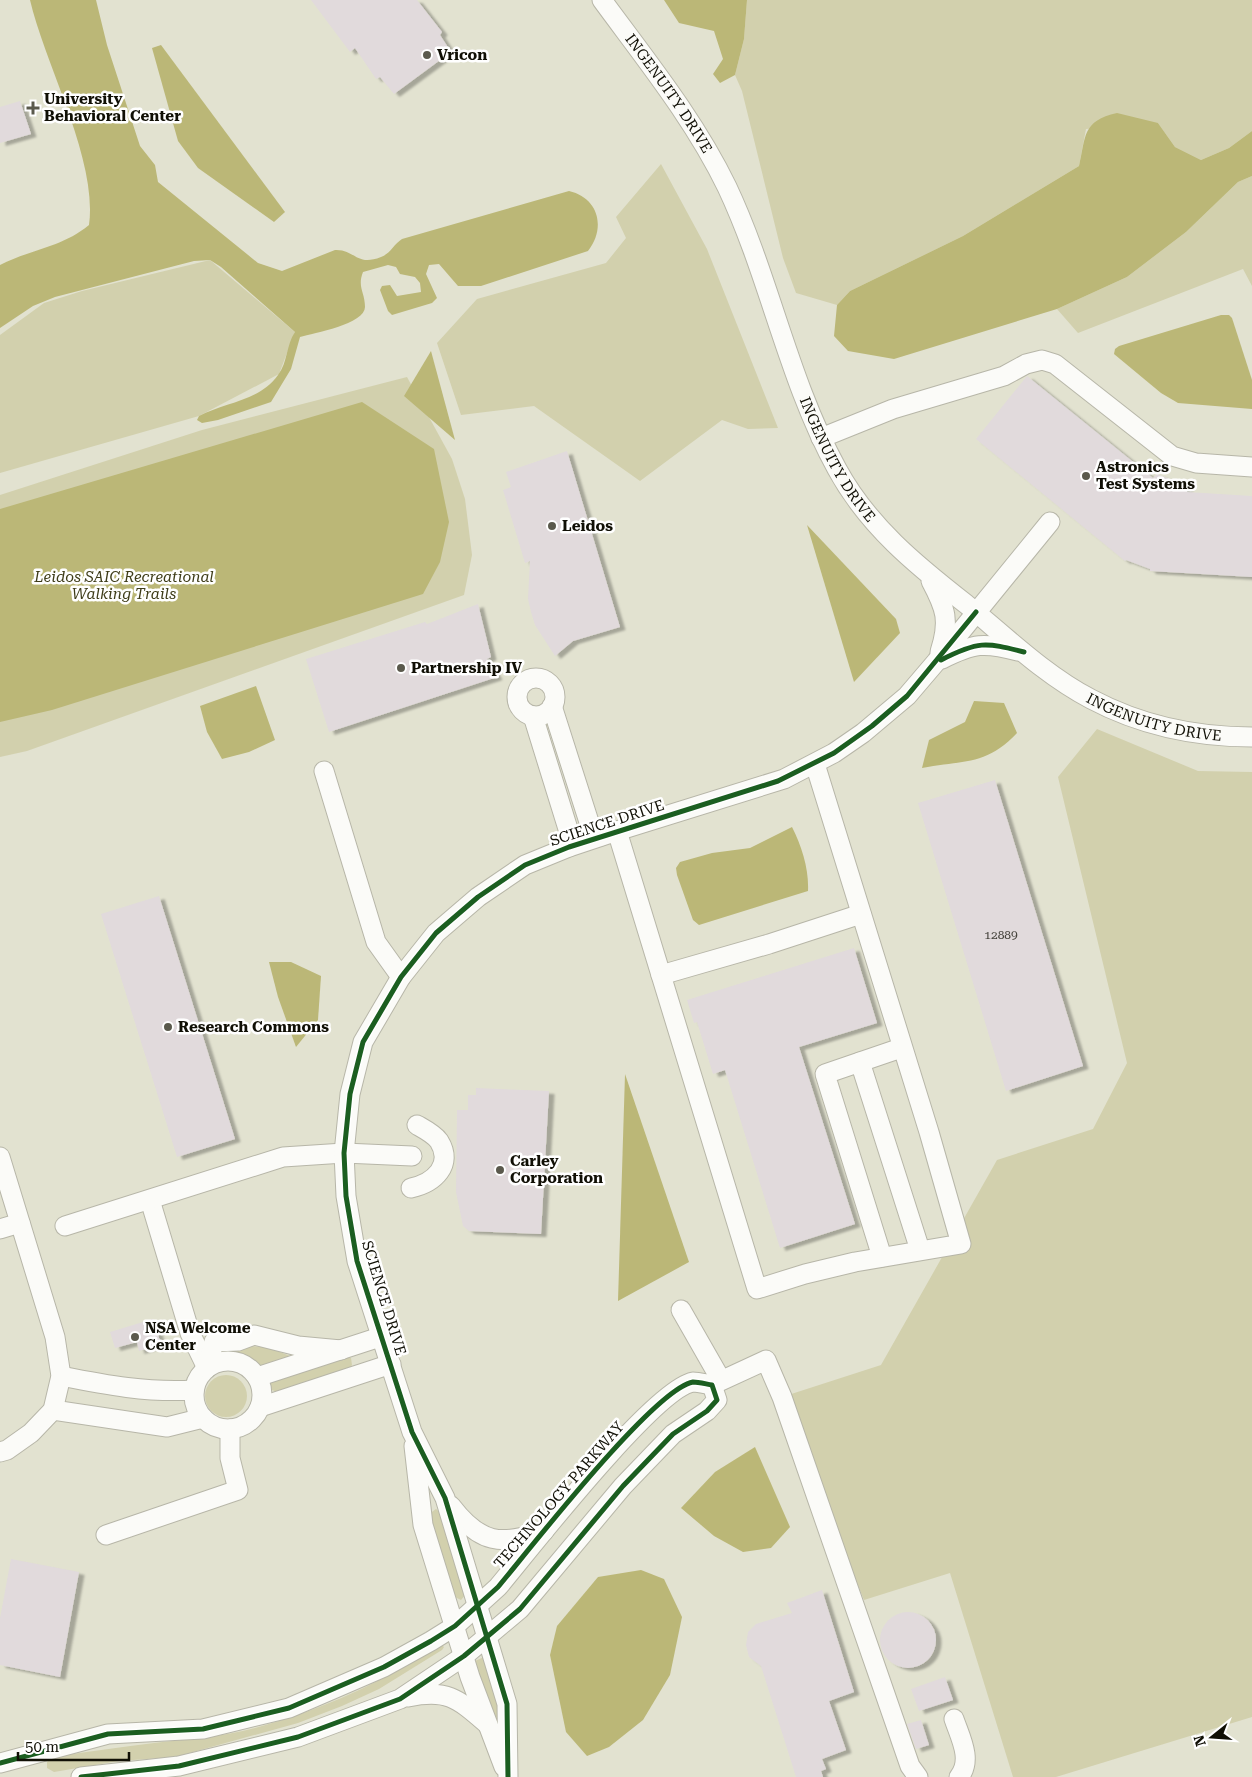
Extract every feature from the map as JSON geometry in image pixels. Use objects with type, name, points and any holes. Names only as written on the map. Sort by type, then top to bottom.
[{"type":"street","name":"INGENUITY DRIVE","points":[[602,0],[681,107],[700,136],[727,187],[760,267],[804,396],[821,438],[842,478],[867,515],[896,547],[928,574],[1024,652],[1082,694],[1126,714],[1187,732],[1252,738]]},
{"type":"street","points":[[821,438],[893,409],[1004,376],[1026,364],[1042,360],[1055,364],[1172,456],[1196,463],[1252,467]]},
{"type":"street","name":"SCIENCE DRIVE","points":[[508,1777],[507,1704],[444,1498],[412,1432],[383,1336],[357,1261],[346,1196],[344,1153],[350,1094],[363,1042],[401,977],[436,933],[478,897],[525,866],[569,846],[778,781],[815,764],[856,739],[907,696],[1050,522]]},
{"type":"street","points":[[928,574],[941,599],[946,616],[946,634],[936,662]]},
{"type":"street","points":[[936,662],[976,644],[992,644],[1024,652]]},
{"type":"street","points":[[539,678],[550,684],[555,695],[552,706],[544,714],[533,716],[524,712],[518,703],[518,690],[526,680],[539,678]]},
{"type":"street","points":[[552,706],[589,822],[609,833],[661,975],[757,1289],[805,1274],[882,1257],[961,1244],[815,764]]},
{"type":"street","points":[[533,716],[568,829],[569,846]]},
{"type":"street","points":[[324,771],[376,942],[401,977]]},
{"type":"street","points":[[661,975],[769,944],[861,914]]},
{"type":"street","points":[[882,1257],[826,1074],[902,1048]]},
{"type":"street","points":[[860,1062],[920,1250]]},
{"type":"street","points":[[411,1188],[424,1186],[434,1179],[443,1168],[445,1155],[439,1140],[417,1125]]},
{"type":"street","points":[[65,1226],[283,1157],[344,1153],[412,1156]]},
{"type":"street","points":[[0,1157],[55,1337],[61,1376],[53,1410],[31,1433],[7,1450],[0,1452]]},
{"type":"street","points":[[150,1200],[190,1333],[207,1368]]},
{"type":"street","points":[[0,1229],[20,1222]]},
{"type":"street","points":[[400,1698],[464,1656],[520,1609],[623,1486],[673,1434],[708,1411],[717,1400],[716,1383],[681,1310]]},
{"type":"street","points":[[207,1368],[214,1342],[238,1341],[254,1335],[298,1346],[341,1350]]},
{"type":"street","points":[[257,1377],[383,1336]]},
{"type":"street","points":[[260,1407],[261,1387],[257,1377],[250,1368],[240,1362],[228,1360],[217,1362],[207,1368],[201,1374],[194,1390],[197,1410],[203,1418],[220,1428],[230,1429],[248,1422],[260,1407],[391,1364]]},
{"type":"street","points":[[716,1383],[766,1360],[782,1398],[910,1766],[918,1777]]},
{"type":"street","points":[[61,1376],[125,1389],[164,1392],[194,1390]]},
{"type":"street","name":"TECHNOLOGY PARKWAY","points":[[2,1765],[108,1734],[203,1729],[289,1708],[384,1667],[455,1626],[478,1606],[498,1586],[638,1423],[673,1393],[692,1382],[716,1383]]},
{"type":"street","points":[[53,1410],[167,1427],[203,1418]]},
{"type":"street","points":[[106,1535],[238,1490],[230,1458],[230,1429]]},
{"type":"street","name":"SCIENCE DRIVE","points":[[412,1432],[423,1525],[486,1723],[508,1777]]},
{"type":"street","points":[[444,1498],[464,1524],[488,1537],[501,1541],[519,1540],[546,1530]]},
{"type":"street","points":[[81,1777],[179,1766],[298,1737],[400,1698],[430,1692],[441,1693],[465,1705],[486,1723]]},
{"type":"street","points":[[954,1719],[966,1754],[964,1771],[959,1777]]},
{"type":"green space","points":[[747,0],[1252,0],[1252,131],[1229,148],[1201,160],[1175,147],[1158,123],[1086,129],[1079,166],[963,236],[850,291],[837,305],[796,293],[783,258],[742,91],[735,75],[744,39]]},
{"type":"green space","points":[[661,164],[707,249],[778,428],[748,429],[722,420],[640,481],[534,406],[461,415],[437,343],[477,299],[606,263],[626,238],[616,217]]},
{"type":"green space","points":[[1252,176],[1252,286],[1243,269],[1078,333],[1057,309],[1127,277],[1186,232],[1238,182]]},
{"type":"green space","points":[[210,260],[295,332],[279,374],[199,416],[0,473],[0,335],[44,303],[82,291]]},
{"type":"green space","name":"Leidos SAIC Recreational Walking Trails","points":[[407,377],[452,459],[465,499],[472,555],[464,595],[27,751],[0,757],[0,495],[202,430]]},
{"type":"green space","points":[[1097,729],[1198,771],[1252,772],[1252,1717],[1056,1777],[1013,1777],[950,1573],[864,1600],[782,1397],[881,1365],[997,1160],[1093,1129],[1127,1063],[1058,777]]},
{"type":"green space","points":[[242,1345],[270,1348],[295,1358],[270,1366],[260,1365],[241,1353],[232,1354],[226,1350]]},
{"type":"green space","points":[[346,1356],[351,1358],[352,1365],[349,1369],[277,1392],[272,1390],[270,1385],[272,1381]]},
{"type":"green space","points":[[226,1375],[241,1381],[247,1396],[241,1411],[226,1417],[211,1411],[205,1396],[211,1381]]},
{"type":"green space","points":[[436,1509],[442,1514],[467,1593],[461,1600],[455,1597],[429,1514]]},
{"type":"green space","points":[[441,1644],[444,1647],[442,1650],[379,1689],[298,1723],[175,1757],[119,1761],[54,1772],[47,1768],[47,1762],[52,1757],[218,1736],[280,1721],[328,1704],[375,1683]]},
{"type":"green space","points":[[484,1657],[502,1712],[504,1739],[476,1670],[475,1661]]},
{"type":"shaded area","points":[[30,0],[96,0],[107,45],[140,146],[155,165],[158,182],[258,263],[282,271],[335,250],[342,250],[361,259],[373,260],[387,254],[402,239],[569,191],[587,200],[593,207],[598,224],[594,242],[588,251],[481,286],[458,286],[439,264],[429,265],[426,274],[437,298],[432,303],[392,315],[388,311],[380,290],[382,286],[390,285],[397,296],[421,292],[420,283],[415,277],[400,274],[396,267],[388,265],[363,272],[361,286],[365,307],[363,313],[338,327],[300,337],[291,369],[271,402],[218,420],[202,423],[197,420],[199,416],[252,396],[271,384],[281,370],[295,332],[221,267],[210,260],[194,261],[55,297],[33,306],[0,328],[0,265],[57,244],[89,225],[90,199],[86,172],[78,142],[37,26]]},
{"type":"shaded area","points":[[664,0],[747,0],[744,39],[735,75],[720,83],[713,74],[723,59],[714,31],[679,23]]},
{"type":"shaded area","points":[[161,45],[285,212],[274,222],[198,168],[178,141],[152,48]]},
{"type":"shaded area","points":[[1117,113],[1158,123],[1175,147],[1201,160],[1229,148],[1252,131],[1252,176],[1238,182],[1186,232],[1127,277],[1057,309],[894,359],[848,351],[834,336],[837,305],[850,291],[963,236],[1079,166],[1085,138],[1091,125],[1097,120]]},
{"type":"shaded area","points":[[1221,315],[1229,315],[1232,318],[1252,380],[1252,409],[1178,403],[1161,393],[1114,354],[1115,349],[1119,346]]},
{"type":"shaded area","points":[[431,351],[455,440],[404,396]]},
{"type":"shaded area","name":"Leidos SAIC Recreational Walking Trails","points":[[362,402],[434,449],[449,522],[440,562],[423,594],[52,710],[0,722],[0,509]]},
{"type":"shaded area","points":[[807,525],[896,619],[900,633],[854,682]]},
{"type":"shaded area","points":[[256,686],[275,740],[249,752],[222,759],[207,732],[200,706]]},
{"type":"shaded area","points":[[974,701],[1004,703],[1017,733],[1006,744],[984,756],[973,760],[922,768],[929,740],[965,722]]},
{"type":"shaded area","points":[[792,827],[804,858],[808,891],[699,925],[693,920],[677,875],[676,868],[680,862],[712,853],[750,848]]},
{"type":"shaded area","points":[[269,962],[291,962],[321,976],[318,1020],[296,1047],[278,997]]},
{"type":"shaded area","points":[[625,1074],[689,1262],[618,1301]]},
{"type":"shaded area","points":[[755,1447],[790,1527],[771,1548],[743,1552],[714,1536],[681,1508],[715,1472]]},
{"type":"shaded area","points":[[641,1570],[664,1579],[682,1617],[670,1675],[643,1720],[609,1747],[587,1756],[566,1732],[550,1655],[557,1626],[598,1577]]},
{"type":"building","points":[[311,0],[417,0],[442,32],[440,35],[451,52],[394,94],[380,77],[376,79],[355,48],[350,52]]},
{"type":"building","points":[[20,101],[31,134],[0,143],[0,107]]},
{"type":"building","name":"Astronics Test Systems","points":[[1027,376],[1153,478],[1157,474],[1187,486],[1187,492],[1252,496],[1252,577],[1150,571],[1150,569],[1125,561],[976,439]]},
{"type":"building","name":"Leidos","points":[[567,451],[620,627],[573,641],[555,656],[535,625],[528,599],[530,561],[525,563],[503,490],[511,487],[506,472]]},
{"type":"building","name":"Partnership IV","points":[[478,604],[491,657],[487,659],[497,677],[329,732],[306,659],[425,622],[427,624]]},
{"type":"building","points":[[995,780],[1083,1066],[1006,1091],[918,803]]},
{"type":"building","name":"Research Commons","points":[[159,896],[235,1139],[177,1157],[101,914]]},
{"type":"building","points":[[854,948],[877,1023],[799,1047],[855,1224],[780,1248],[725,1070],[713,1074],[697,1022],[694,1023],[687,1000]]},
{"type":"building","name":"Carley Corporation","points":[[476,1088],[549,1091],[541,1234],[469,1231],[463,1226],[456,1192],[457,1110],[468,1110],[468,1095],[476,1095]]},
{"type":"building","name":"NSA Welcome Center","points":[[153,1319],[161,1344],[139,1351],[137,1342],[115,1348],[110,1332]]},
{"type":"building","points":[[11,1559],[79,1572],[60,1677],[0,1665],[0,1618]]},
{"type":"building","points":[[822,1590],[854,1692],[829,1701],[846,1750],[822,1759],[826,1769],[821,1771],[823,1777],[796,1777],[761,1666],[749,1657],[746,1645],[748,1632],[756,1624],[792,1613],[787,1603]]},
{"type":"building","points":[[903,1612],[913,1612],[928,1620],[934,1629],[936,1640],[934,1651],[928,1660],[913,1668],[903,1668],[892,1663],[885,1656],[880,1645],[880,1635],[885,1624],[892,1617]]},
{"type":"building","points":[[945,1677],[953,1700],[919,1711],[911,1689]]},
{"type":"building","points":[[921,1720],[929,1745],[916,1749],[907,1724]]},
{"type":"cycle path","points":[[508,1777],[507,1704],[445,1498],[412,1432],[357,1261],[346,1196],[344,1153],[350,1094],[363,1042],[401,977],[436,933],[478,897],[525,865],[569,847],[778,781],[834,753],[872,726],[907,696],[976,612]]},
{"type":"cycle path","points":[[941,660],[964,649],[982,645],[1000,646],[1024,652]]},
{"type":"cycle path","points":[[0,1763],[108,1734],[203,1729],[289,1708],[384,1667],[455,1626],[498,1587],[593,1473],[650,1412],[675,1391],[693,1382],[712,1385],[717,1400],[707,1411],[673,1434],[623,1486],[520,1609],[464,1656],[400,1699],[298,1737],[179,1766],[81,1777]]},
{"type":"place","name":"Vricon","points":[[427,55]]},
{"type":"place","name":"University Behavioral Center","points":[[33,108]]},
{"type":"place","name":"Astronics Test Systems","points":[[1086,476]]},
{"type":"place","name":"Leidos","points":[[552,526]]},
{"type":"place","name":"Partnership IV","points":[[401,668]]},
{"type":"place","name":"Research Commons","points":[[168,1027]]},
{"type":"place","name":"Carley Corporation","points":[[500,1170]]},
{"type":"place","name":"NSA Welcome Center","points":[[135,1337]]}]
